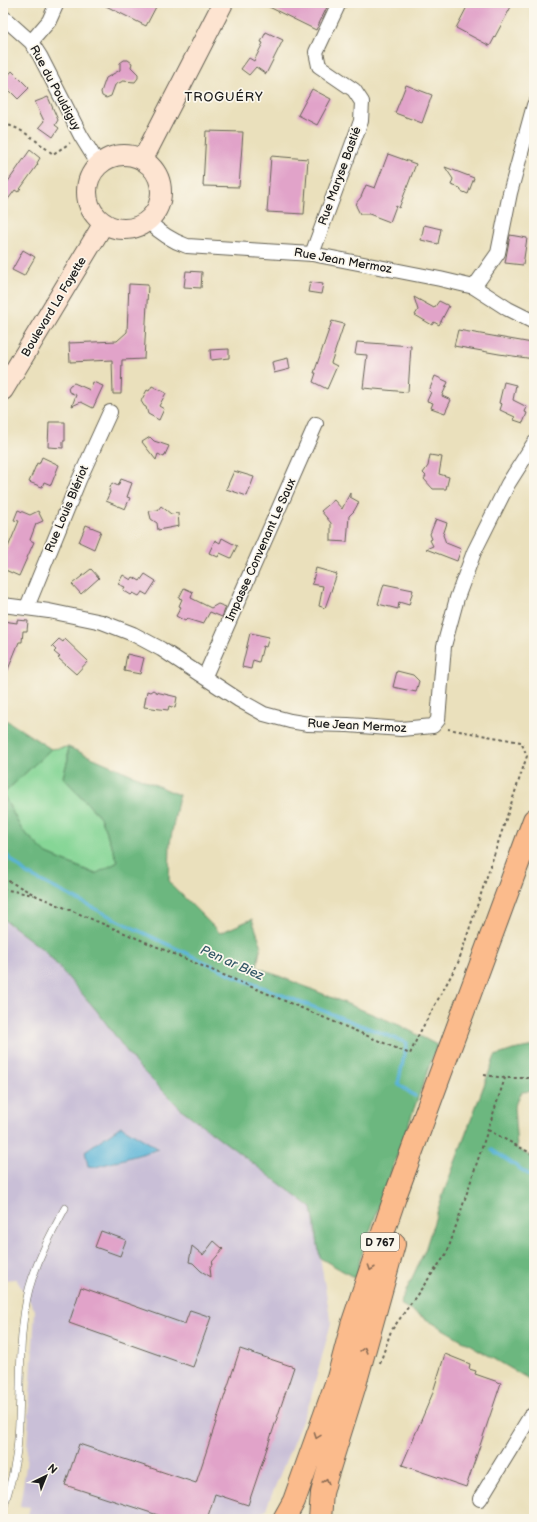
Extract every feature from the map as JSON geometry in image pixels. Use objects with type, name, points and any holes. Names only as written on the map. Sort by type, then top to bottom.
[{"type":"main road","points":[[143,159],[223,3]]},
{"type":"main road","points":[[117,155],[130,155],[143,159],[156,172],[162,189],[161,201],[156,212],[148,221],[134,228],[118,229],[104,223],[95,215],[89,204],[87,192],[89,180],[94,171],[105,160],[117,155]]},
{"type":"main road","name":"Boulevard La Fayette","points":[[3,390],[104,223]]},
{"type":"main road","name":"D 767","points":[[284,1519],[294,1501],[335,1385],[352,1325],[396,1194],[534,820]]},
{"type":"main road","name":"D 767","points":[[320,1519],[324,1485],[401,1220],[436,1087]]},
{"type":"street","points":[[31,42],[49,21],[57,3]]},
{"type":"street","name":"Rue Maryse Bastié","points":[[312,254],[361,121],[362,102],[354,90],[319,66],[316,52],[339,3]]},
{"type":"street","name":"Rue du Pouldiguy","points":[[3,17],[31,42],[40,56],[81,136],[99,165]]},
{"type":"street","points":[[474,287],[498,254],[510,193],[534,105]]},
{"type":"street","name":"Rue Jean Mermoz","points":[[148,221],[158,231],[175,242],[187,246],[312,254],[474,287],[508,309],[534,322]]},
{"type":"street","name":"Rue Louis Blériot","points":[[27,607],[79,480],[110,412]]},
{"type":"street","name":"Impasse Convenant Le Saux","points":[[205,676],[316,424]]},
{"type":"street","points":[[433,726],[438,720],[444,646],[457,598],[474,552],[508,484],[534,443]]},
{"type":"street","name":"Rue Jean Mermoz","points":[[3,605],[27,607],[102,622],[133,634],[161,649],[264,714],[308,724],[348,724],[401,729],[433,726]]},
{"type":"street","points":[[480,1499],[530,1417],[534,1414]]},
{"type":"lane","points":[[3,1509],[9,1490],[18,1439],[23,1327],[29,1289],[42,1252],[65,1208]]},
{"type":"path","points":[[3,125],[7,125],[21,131],[53,154],[81,136]]},
{"type":"path","points":[[3,878],[37,896],[410,1054],[419,1034],[458,963],[527,756],[521,742],[433,726]]},
{"type":"path","points":[[3,889],[37,896]]},
{"type":"path","points":[[484,1074],[505,1078],[534,1078]]},
{"type":"path","points":[[378,1368],[392,1331],[447,1253],[505,1078]]},
{"type":"path","points":[[488,1130],[534,1155]]},
{"type":"shaded area","points":[[3,919],[45,951],[97,1011],[136,1064],[181,1109],[312,1208],[331,1323],[310,1401],[266,1509],[252,1519],[27,1519],[30,1507],[20,1506],[26,1466],[35,1310],[16,1279],[3,1280]]},
{"type":"green space","points":[[6,720],[51,749],[3,794],[3,726]]},
{"type":"green space","points":[[68,747],[68,759],[63,777],[100,817],[118,862],[96,874],[47,854],[22,830],[3,794],[51,749]]},
{"type":"green space","points":[[68,747],[179,795],[170,843],[169,882],[220,933],[252,919],[261,944],[257,967],[399,1025],[437,1045],[360,1259],[357,1279],[320,1258],[312,1208],[181,1109],[136,1064],[97,1011],[45,951],[3,919],[3,794],[22,830],[47,854],[95,874],[118,862],[100,817],[63,777],[68,759]]},
{"type":"green space","points":[[534,1046],[534,1091],[522,1092],[514,1107],[517,1148],[534,1159],[534,1382],[400,1304],[425,1250],[442,1197],[495,1056],[513,1050]]},
{"type":"water","points":[[121,1126],[159,1149],[96,1167],[88,1166],[85,1151]]},
{"type":"building","points":[[100,3],[158,3],[146,26]]},
{"type":"building","points":[[261,3],[329,3],[316,30]]},
{"type":"building","points":[[469,3],[513,3],[490,46],[456,28]]},
{"type":"building","points":[[266,32],[283,40],[266,74],[256,67],[249,75],[241,69],[249,58],[254,61],[263,43],[261,42]]},
{"type":"building","points":[[124,60],[128,60],[132,63],[131,67],[138,74],[138,78],[135,82],[123,81],[115,85],[111,96],[106,98],[102,96],[101,92],[106,78],[120,70],[120,63]]},
{"type":"building","points":[[12,71],[29,88],[18,99],[3,84],[3,81]]},
{"type":"building","points":[[406,85],[432,95],[422,123],[395,113]]},
{"type":"building","points":[[312,89],[331,99],[317,125],[298,115]]},
{"type":"building","points":[[48,97],[58,120],[55,125],[59,128],[53,137],[39,127],[44,121],[35,102]]},
{"type":"building","points":[[206,131],[243,132],[239,187],[203,186]]},
{"type":"building","points":[[30,150],[40,158],[37,163],[38,164],[18,192],[15,190],[3,206],[3,180],[7,183]]},
{"type":"building","points":[[388,154],[416,164],[399,208],[396,206],[390,222],[369,214],[360,214],[356,206],[366,185],[375,188]]},
{"type":"building","points":[[271,156],[308,159],[304,214],[267,212]]},
{"type":"building","points":[[445,167],[474,178],[468,194],[461,191],[460,188],[451,185],[453,179]]},
{"type":"building","points":[[424,225],[441,229],[438,244],[421,240]]},
{"type":"building","points":[[510,235],[527,238],[523,265],[505,263]]},
{"type":"building","points":[[23,250],[35,257],[24,276],[12,270]]},
{"type":"building","points":[[186,271],[202,272],[201,288],[184,287]]},
{"type":"building","points":[[310,282],[323,284],[321,294],[308,292]]},
{"type":"building","points":[[129,284],[148,285],[144,359],[122,360],[121,394],[113,394],[112,360],[70,362],[69,343],[117,341],[127,332]]},
{"type":"building","points":[[414,297],[434,308],[439,301],[449,306],[439,325],[434,322],[432,325],[415,315],[418,310]]},
{"type":"building","points":[[332,321],[344,324],[331,363],[337,366],[327,389],[313,382],[316,373],[314,373]]},
{"type":"building","points":[[458,330],[532,343],[531,344],[534,345],[534,359],[454,346]]},
{"type":"building","points":[[357,342],[411,346],[408,392],[363,388],[367,355],[355,354]]},
{"type":"building","points":[[229,349],[229,358],[211,360],[210,350]]},
{"type":"building","points":[[288,358],[290,369],[274,373],[272,362]]},
{"type":"building","points":[[435,376],[448,382],[442,396],[451,400],[445,413],[431,408],[433,403],[427,401]]},
{"type":"building","points":[[93,382],[103,386],[93,408],[81,402],[72,406],[76,395],[69,392],[68,388],[70,385],[74,383],[90,390]]},
{"type":"building","points":[[504,382],[516,385],[513,400],[527,407],[525,412],[527,413],[523,423],[514,420],[515,417],[500,410],[502,404],[499,403]]},
{"type":"building","points":[[152,386],[166,393],[159,406],[164,409],[159,420],[148,414],[146,407],[141,401],[147,390],[149,391]]},
{"type":"building","points":[[49,422],[65,422],[65,441],[63,441],[63,448],[48,447]]},
{"type":"building","points":[[150,437],[154,441],[169,446],[164,457],[158,454],[156,460],[142,442]]},
{"type":"building","points":[[430,455],[442,457],[439,474],[449,477],[446,489],[433,489],[424,479],[426,476],[423,473],[428,466]]},
{"type":"building","points":[[42,457],[59,465],[51,485],[44,482],[42,487],[29,482],[37,463],[39,464]]},
{"type":"building","points":[[234,471],[254,477],[247,496],[226,489]]},
{"type":"building","points":[[121,479],[132,483],[127,497],[130,498],[125,509],[106,501],[112,483],[118,486]]},
{"type":"building","points":[[350,493],[350,497],[359,502],[349,516],[347,542],[331,541],[331,523],[321,511],[334,500],[342,509]]},
{"type":"building","points":[[161,506],[171,514],[178,513],[179,526],[158,530],[157,523],[151,519],[149,511],[158,510]]},
{"type":"building","points":[[18,510],[30,515],[38,511],[43,521],[36,524],[30,540],[34,542],[19,576],[3,569],[3,551],[6,552],[19,521],[14,520]]},
{"type":"building","points":[[436,519],[447,523],[443,535],[446,543],[461,549],[457,561],[426,549],[433,546],[430,540],[432,539],[430,534]]},
{"type":"building","points":[[86,525],[101,531],[94,549],[79,542]]},
{"type":"building","points":[[222,538],[237,546],[231,558],[220,553],[218,557],[209,553],[215,540],[220,543]]},
{"type":"building","points":[[316,568],[337,574],[325,608],[319,606],[323,586],[312,584]]},
{"type":"building","points":[[91,569],[99,578],[81,594],[72,584]]},
{"type":"building","points":[[145,574],[156,581],[147,595],[142,592],[139,596],[133,593],[131,595],[123,590],[125,587],[118,584],[123,575],[131,580],[133,577],[140,581]]},
{"type":"building","points":[[384,584],[413,590],[409,605],[399,602],[398,609],[378,604]]},
{"type":"building","points":[[184,588],[193,592],[191,598],[211,608],[218,604],[226,607],[222,617],[210,612],[203,624],[187,619],[185,621],[176,616],[181,607],[179,606],[182,599],[179,598]]},
{"type":"building","points":[[17,620],[28,621],[27,631],[23,631],[22,642],[19,642],[7,672],[4,671],[7,648],[3,648],[3,621],[17,623]]},
{"type":"building","points":[[250,633],[269,637],[266,647],[263,646],[259,662],[253,660],[251,669],[242,667]]},
{"type":"building","points":[[59,639],[63,642],[65,639],[88,661],[76,674],[58,658],[60,657],[54,652],[56,650],[52,646]]},
{"type":"building","points":[[127,654],[144,658],[140,674],[124,671]]},
{"type":"building","points":[[397,671],[413,675],[419,681],[416,692],[393,687]]},
{"type":"building","points":[[153,690],[177,697],[175,708],[169,706],[168,710],[144,707],[147,691],[150,692]]},
{"type":"building","points":[[101,1231],[126,1240],[120,1256],[95,1247]]},
{"type":"building","points":[[214,1241],[223,1249],[212,1262],[213,1263],[210,1267],[211,1277],[201,1271],[193,1263],[189,1262],[192,1246],[203,1255]]},
{"type":"building","points":[[81,1287],[185,1324],[190,1310],[211,1317],[193,1367],[69,1323]]},
{"type":"building","points":[[240,1349],[294,1367],[248,1505],[215,1494],[207,1519],[170,1519],[65,1485],[79,1444],[196,1483]]},
{"type":"building","points":[[445,1354],[470,1364],[469,1369],[476,1371],[475,1374],[501,1383],[466,1487],[402,1465],[432,1395]]},
{"type":"waterway","name":"Pen ar Biez","points":[[3,852],[27,874],[131,927],[243,980],[407,1043],[398,1084],[415,1096]]},
{"type":"waterway","name":"Pen ar Biez","points":[[492,1150],[534,1178]]},
{"type":"district","name":"TROGUÉRY","points":[[224,97]]}]
